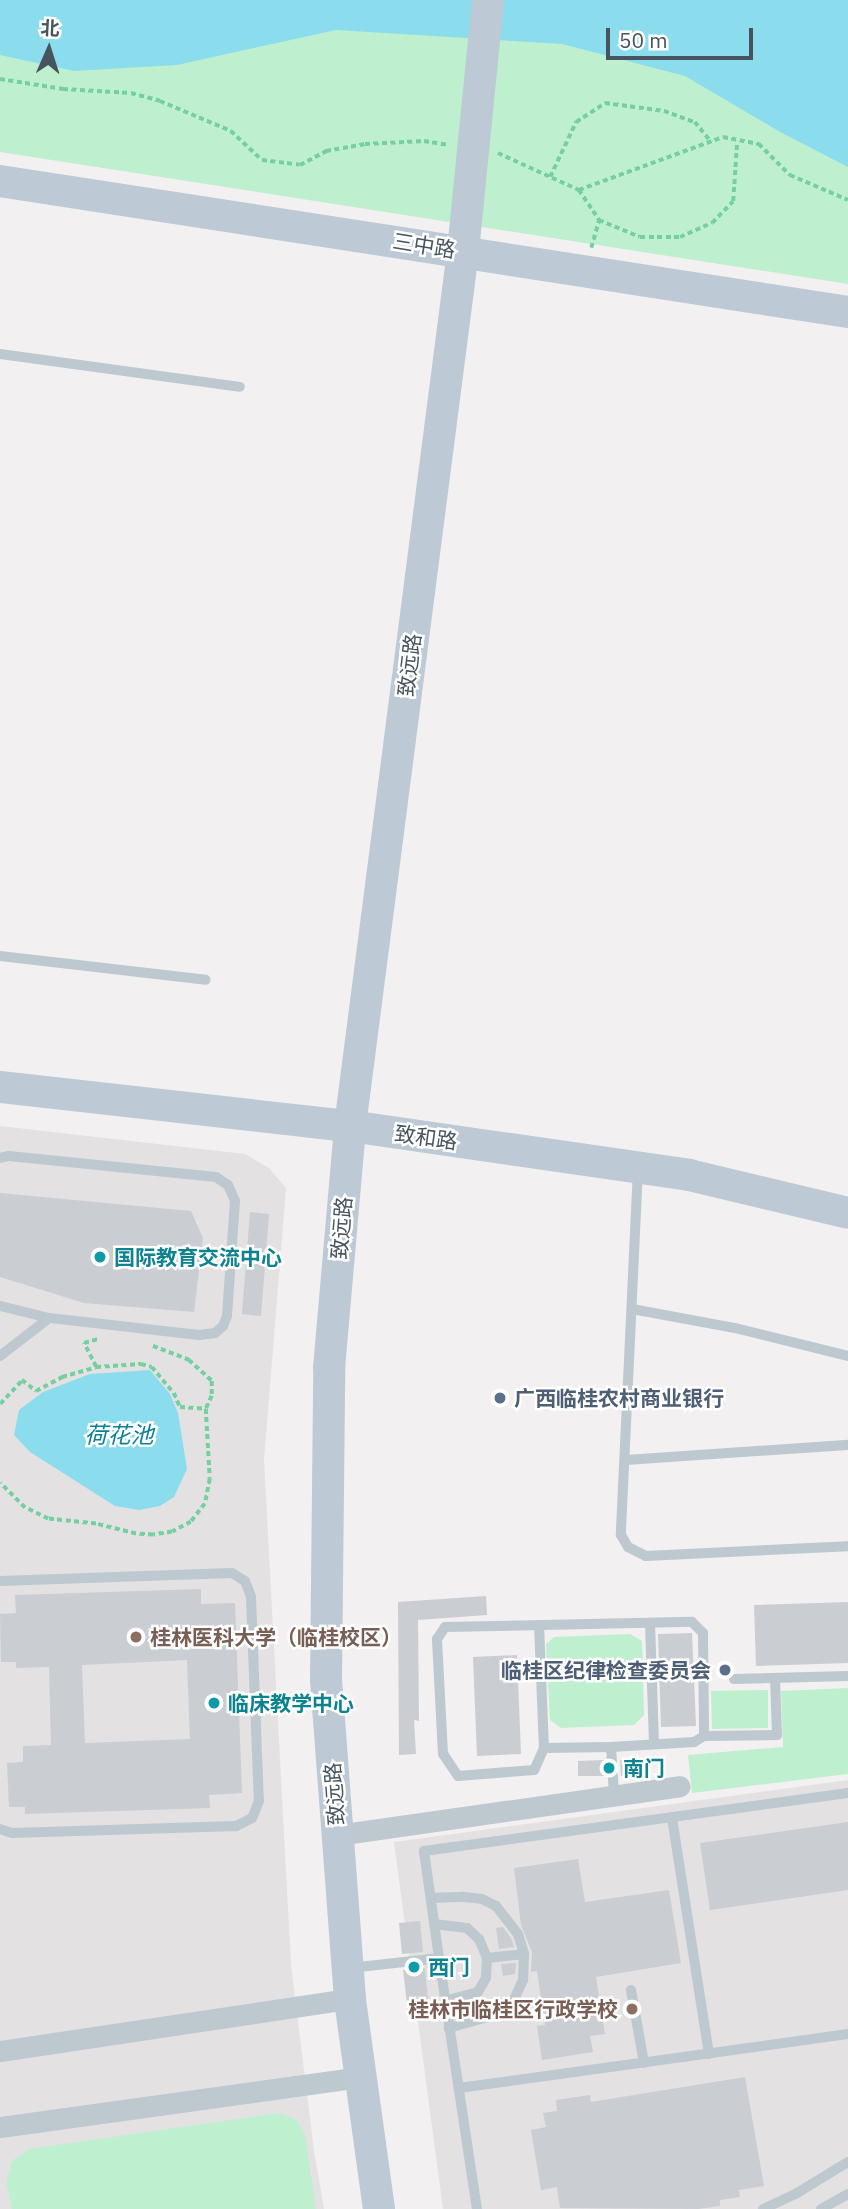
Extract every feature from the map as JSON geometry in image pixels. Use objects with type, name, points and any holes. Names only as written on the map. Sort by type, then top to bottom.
[{"type":"main road","name":"致远路","points":[[379,2209],[349,1984],[326,1680],[329,1368],[350,1126],[463,251],[488,0]]},
{"type":"main road","name":"三中路","points":[[0,181],[848,312]]},
{"type":"main road","name":"致和路","points":[[0,1087],[350,1126],[689,1175],[848,1213]]},
{"type":"street","points":[[337,1835],[680,1786]]},
{"type":"street","points":[[0,2051],[349,1984]]},
{"type":"street","points":[[0,2127],[360,2077]]},
{"type":"lane","points":[[0,354],[240,387]]},
{"type":"lane","points":[[0,956],[206,980]]},
{"type":"lane","points":[[0,1158],[9,1156],[216,1177],[228,1185],[233,1196],[227,1316],[218,1332],[198,1335],[49,1318],[0,1306]]},
{"type":"lane","points":[[638,1168],[621,1535],[634,1552],[659,1556],[848,1546]]},
{"type":"lane","points":[[632,1309],[735,1328],[848,1356]]},
{"type":"lane","points":[[1,1351],[49,1318]]},
{"type":"lane","points":[[626,1460],[848,1445]]},
{"type":"lane","points":[[0,1581],[232,1573],[245,1581],[251,1597],[258,1801],[252,1818],[236,1826],[12,1833],[0,1829]]},
{"type":"lane","points":[[538,1625],[544,1748],[534,1770],[458,1776],[443,1754],[437,1639],[445,1627],[538,1625],[650,1623],[692,1622],[703,1633],[704,1737]]},
{"type":"lane","points":[[650,1623],[654,1744]]},
{"type":"lane","points":[[734,1679],[848,1676]]},
{"type":"lane","points":[[544,1748],[694,1742],[704,1737],[776,1735],[775,1678]]},
{"type":"lane","points":[[611,1746],[614,1795]]},
{"type":"lane","points":[[477,2209],[424,1851],[848,1793]]},
{"type":"lane","points":[[672,1818],[709,2054]]},
{"type":"lane","points":[[430,1898],[473,1898],[496,1906],[518,1934],[524,1954],[523,1980],[513,2001],[491,2016],[449,2028]]},
{"type":"lane","points":[[434,1924],[467,1928],[479,1939],[487,1958],[486,1978],[478,1992],[445,2001]]},
{"type":"lane","points":[[487,1958],[524,1954]]},
{"type":"lane","points":[[349,1984],[439,1958]]},
{"type":"lane","points":[[631,1990],[644,2063]]},
{"type":"lane","points":[[459,2088],[848,2034]]},
{"type":"lane","points":[[763,2209],[826,2177],[848,2162]]},
{"type":"lane","points":[[821,2209],[848,2194]]},
{"type":"path","points":[[0,79],[63,89],[131,93],[160,101],[231,131],[262,160],[300,165],[326,151],[365,144],[424,141],[450,145]]},
{"type":"path","points":[[550,177],[576,122],[605,103],[664,111],[695,122],[711,142]]},
{"type":"path","points":[[579,190],[723,137],[759,144],[790,176],[837,193],[848,200]]},
{"type":"path","points":[[488,151],[501,153],[579,190],[599,220],[640,237],[680,237],[712,222],[733,201],[737,140]]},
{"type":"path","points":[[96,1367],[84,1343],[107,1338]]},
{"type":"path","points":[[0,1483],[25,1508],[48,1519],[96,1524],[136,1534],[172,1532],[191,1522],[205,1503],[210,1479],[206,1409],[212,1396],[212,1381],[189,1360],[149,1344]]},
{"type":"path","points":[[0,1404],[22,1380],[36,1391],[62,1377],[96,1367],[141,1364],[152,1367],[174,1393],[180,1407],[206,1409]]},
{"type":"shaded area","name":"桂林医科大学（临桂校区）","points":[[0,1126],[245,1154],[269,1168],[286,1188],[264,1460],[291,1965],[314,2151],[324,2209],[0,2209]]},
{"type":"shaded area","name":"桂林市临桂区行政学校","points":[[848,1780],[848,2209],[443,2209],[394,1842]]},
{"type":"green space","points":[[0,0],[848,0],[848,284],[0,152]]},
{"type":"green space","points":[[630,1634],[642,1641],[644,1715],[634,1725],[561,1728],[550,1720],[546,1644],[554,1637]]},
{"type":"green space","points":[[848,1688],[848,1774],[692,1793],[688,1755],[783,1747],[781,1691]]},
{"type":"green space","points":[[768,1690],[768,1728],[712,1729],[711,1691]]},
{"type":"green space","points":[[279,2113],[296,2119],[305,2135],[316,2209],[12,2209],[6,2182],[12,2161],[29,2149]]},
{"type":"water","points":[[0,0],[848,0],[848,167],[782,133],[685,76],[562,44],[336,30],[177,65],[74,71],[0,55]]},
{"type":"water","name":"荷花池","points":[[150,1370],[170,1394],[178,1413],[187,1469],[174,1497],[160,1506],[139,1510],[115,1506],[30,1452],[14,1435],[19,1410],[43,1392],[90,1374]]},
{"type":"building","name":"国际教育交流中心","points":[[0,1193],[191,1211],[203,1238],[194,1312],[84,1303],[0,1277]]},
{"type":"building","points":[[250,1212],[269,1214],[261,1316],[242,1314]]},
{"type":"building","name":"临床教学中心","points":[[201,1589],[201,1604],[235,1603],[242,1793],[209,1795],[210,1808],[25,1814],[25,1807],[9,1807],[7,1763],[23,1762],[23,1746],[51,1745],[49,1667],[16,1668],[16,1662],[1,1662],[0,1614],[16,1613],[15,1595]],"holes":[[[187,1660],[190,1739],[85,1743],[82,1665]]]},
{"type":"building","points":[[486,1596],[487,1615],[418,1620],[419,1721],[414,1720],[416,1754],[399,1755],[398,1602]]},
{"type":"building","points":[[848,1602],[848,1663],[756,1666],[754,1605]]},
{"type":"building","points":[[692,1633],[696,1726],[661,1727],[658,1634]]},
{"type":"building","points":[[517,1655],[521,1754],[477,1756],[473,1657]]},
{"type":"building","points":[[604,1760],[605,1776],[578,1776],[578,1761]]},
{"type":"building","points":[[620,1760],[641,1760],[641,1775],[621,1776]]},
{"type":"building","points":[[848,1822],[848,1890],[710,1910],[700,1843]]},
{"type":"building","points":[[578,1859],[585,1902],[669,1890],[681,1963],[596,1977],[605,2034],[590,2036],[593,2052],[542,2060],[537,2026],[545,2025],[537,1971],[531,1972],[532,1952],[521,1925],[514,1868]]},
{"type":"building","points":[[420,1921],[423,1952],[402,1954],[399,1923]]},
{"type":"building","points":[[503,1927],[514,1947],[499,1949],[496,1928]]},
{"type":"building","points":[[516,1963],[515,1974],[503,1976],[501,1964]]},
{"type":"building","points":[[425,1968],[429,2010],[408,2012],[403,1970]]},
{"type":"building","points":[[745,2077],[764,2186],[739,2190],[740,2197],[720,2200],[720,2206],[698,2209],[560,2208],[557,2187],[541,2190],[531,2130],[546,2127],[543,2113],[557,2111],[556,2100],[590,2095],[591,2102]]},
{"type":"place","name":"国际教育交流中心","points":[[100,1257]]},
{"type":"place","name":"广西临桂农村商业银行","points":[[500,1398]]},
{"type":"place","name":"桂林医科大学（临桂校区）","points":[[136,1637]]},
{"type":"place","name":"临桂区纪律检查委员会","points":[[725,1670]]},
{"type":"place","name":"临床教学中心","points":[[214,1703]]},
{"type":"place","name":"南门","points":[[609,1768]]},
{"type":"place","name":"西门","points":[[414,1967]]},
{"type":"place","name":"桂林市临桂区行政学校","points":[[632,2009]]}]
